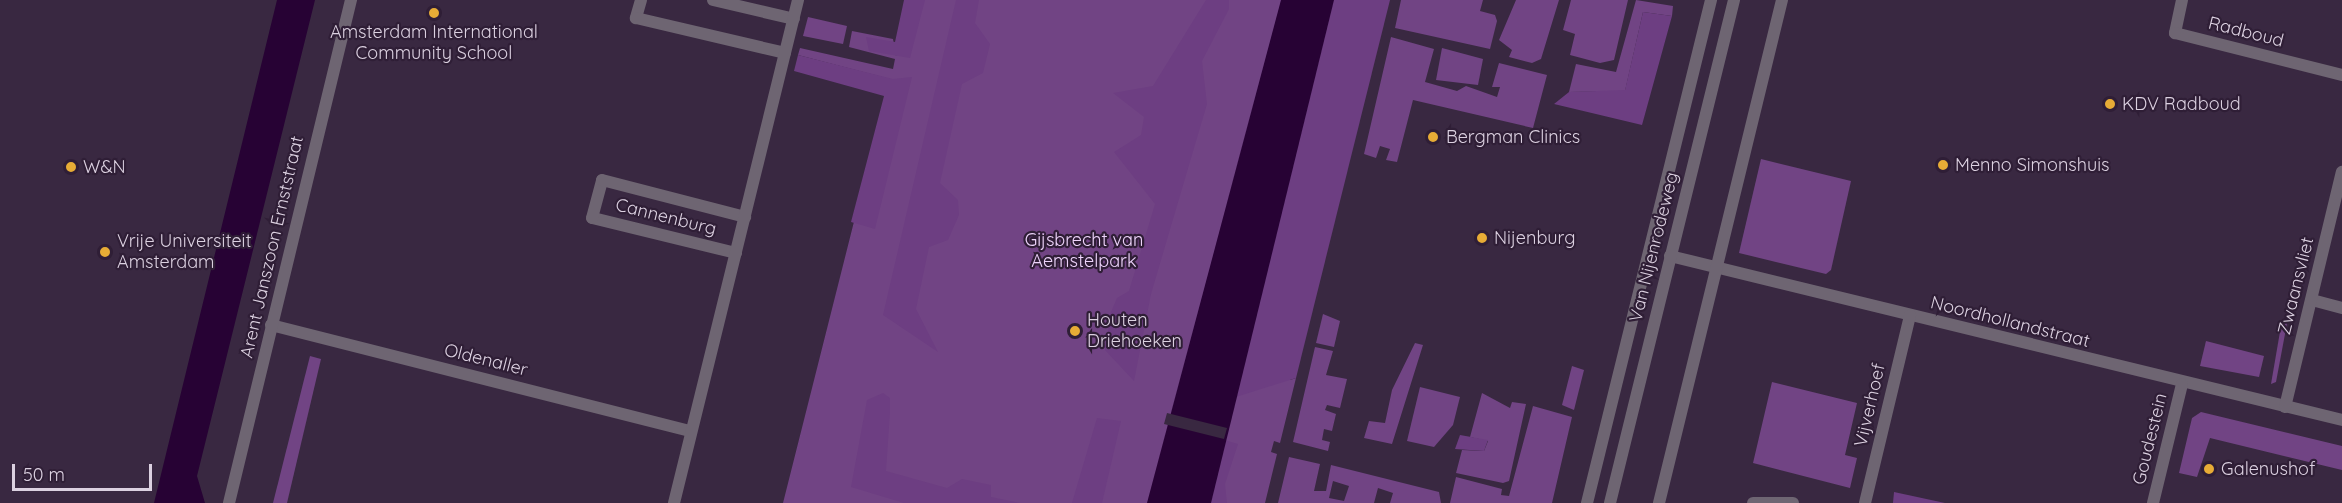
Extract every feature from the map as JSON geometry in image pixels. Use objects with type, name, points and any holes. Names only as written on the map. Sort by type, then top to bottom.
[{"type":"street","name":"Arent Janszoon Ernststraat","points":[[230,503],[351,0]]},
{"type":"street","points":[[641,0],[636,18],[785,53]]},
{"type":"street","points":[[713,0],[794,19]]},
{"type":"street","name":"Cannenburg","points":[[674,503],[798,0]]},
{"type":"street","name":"Van Nijenrodeweg","points":[[1587,503],[1711,0]]},
{"type":"street","name":"Van Nijenrodeweg","points":[[1610,503],[1734,0]]},
{"type":"street","points":[[1659,503],[1782,0]]},
{"type":"street","name":"Radboud","points":[[2182,0],[2175,33],[2342,75]]},
{"type":"street","name":"Zwaansvliet","points":[[2286,407],[2342,172]]},
{"type":"street","name":"Cannenburg","points":[[736,253],[592,218],[602,180],[745,217]]},
{"type":"street","name":"Noordhollandstraat","points":[[1670,256],[2182,384],[2342,420]]},
{"type":"street","points":[[2312,300],[2342,308]]},
{"type":"street","name":"Vijverhoef","points":[[1865,503],[1910,315]]},
{"type":"street","name":"Oldenaller","points":[[271,326],[691,431]]},
{"type":"street","name":"Goudestein","points":[[2153,503],[2182,384]]},
{"type":"street","points":[[1753,503],[1793,503]]},
{"type":"green space","name":"Gijsbrecht van Aemstelpark","points":[[910,0],[1385,0],[1290,380],[1296,378],[1280,443],[1274,441],[1271,452],[1277,454],[1265,503],[783,503],[890,79],[798,55],[800,48],[893,69],[895,59],[849,47],[852,31],[893,39],[896,56]]},
{"type":"green space","points":[[1401,0],[1483,0],[1480,11],[1495,15],[1497,21],[1490,49],[1395,28]]},
{"type":"green space","points":[[1516,0],[1559,0],[1541,59],[1532,63],[1509,57],[1512,50],[1499,40]]},
{"type":"green space","points":[[1571,0],[1628,0],[1614,60],[1600,63],[1570,55],[1575,34],[1563,30]]},
{"type":"green space","points":[[1636,0],[1673,6],[1672,16],[1643,12],[1625,91],[1569,92],[1576,64],[1616,72]]},
{"type":"green space","points":[[808,17],[847,26],[843,44],[803,36]]},
{"type":"green space","points":[[1391,37],[1434,49],[1425,82],[1457,91],[1466,86],[1497,97],[1500,87],[1492,87],[1499,63],[1547,75],[1533,128],[1413,100],[1397,162],[1386,160],[1390,149],[1380,146],[1376,158],[1364,154]]},
{"type":"green space","points":[[1442,48],[1483,59],[1478,85],[1436,80]]},
{"type":"green space","points":[[1761,159],[1851,181],[1831,270],[1826,274],[1739,253]]},
{"type":"green space","points":[[1323,314],[1340,321],[1334,347],[1316,343]]},
{"type":"green space","points":[[2288,318],[2276,382],[2271,384],[2282,320]]},
{"type":"green space","points":[[2206,341],[2264,356],[2259,377],[2200,366]]},
{"type":"green space","points":[[1415,343],[1423,345],[1392,444],[1364,438],[1369,421],[1385,423],[1392,390]]},
{"type":"green space","points":[[1315,347],[1333,351],[1326,375],[1347,379],[1340,408],[1327,405],[1325,410],[1336,414],[1332,431],[1324,429],[1322,440],[1330,442],[1328,451],[1293,442]]},
{"type":"green space","points":[[310,356],[321,359],[287,503],[273,503]]},
{"type":"green space","points":[[1572,366],[1584,370],[1574,410],[1562,405]]},
{"type":"green space","points":[[1772,382],[1857,403],[1845,455],[1857,458],[1850,488],[1753,463]]},
{"type":"green space","points":[[1420,387],[1460,397],[1453,425],[1434,447],[1407,441]]},
{"type":"green space","points":[[1482,393],[1510,408],[1512,402],[1526,404],[1509,481],[1503,483],[1456,473],[1462,450],[1484,451],[1488,441],[1470,437]]},
{"type":"green space","points":[[1533,406],[1572,417],[1552,503],[1450,503],[1456,477],[1502,489],[1501,495],[1509,496]]},
{"type":"green space","points":[[2201,412],[2342,446],[2342,470],[2210,438],[2197,477],[2179,473],[2192,418]]},
{"type":"green space","points":[[1289,457],[1320,464],[1314,491],[1326,491],[1331,465],[1439,492],[1441,503],[1390,503],[1393,493],[1378,488],[1374,503],[1278,503]],"holes":[[[1333,481],[1349,486],[1344,501],[1329,498]]]},
{"type":"shaded area","points":[[277,0],[315,0],[197,476],[205,503],[154,503]]},
{"type":"shaded area","points":[[904,0],[925,0],[910,58],[869,51],[866,37],[895,42]]},
{"type":"shaded area","points":[[956,0],[979,0],[975,23],[990,44],[983,73],[962,84],[940,183],[958,200],[959,215],[948,240],[929,247],[916,309],[938,352],[883,315]]},
{"type":"shaded area","points":[[1206,0],[1229,0],[1229,9],[1202,61],[1207,104],[1151,294],[1134,381],[1105,350],[1111,312],[1117,298],[1129,291],[1155,204],[1114,152],[1141,135],[1144,117],[1113,93],[1153,86]]},
{"type":"shaded area","points":[[1281,0],[1334,0],[1211,503],[1147,503]]},
{"type":"shaded area","points":[[1334,0],[1390,0],[1296,378],[1236,397]]},
{"type":"shaded area","points":[[1643,12],[1672,16],[1642,125],[1554,104],[1569,92],[1625,90]]},
{"type":"shaded area","points":[[798,55],[893,79],[912,77],[875,229],[851,222],[884,96],[794,71]]},
{"type":"shaded area","points":[[883,393],[890,398],[886,471],[947,488],[962,479],[991,485],[991,497],[1020,503],[904,503],[851,487],[867,400]]},
{"type":"shaded area","points":[[1097,418],[1121,421],[1102,503],[1072,503]]},
{"type":"shaded area","points":[[1460,435],[1488,440],[1484,451],[1455,449]]},
{"type":"shaded area","points":[[1224,440],[1238,444],[1225,484],[1227,503],[1211,503]]},
{"type":"shaded area","points":[[1894,492],[1945,503],[1893,503]]},
{"type":"pier","points":[[1167,413],[1227,428],[1224,439],[1164,424]]},
{"type":"place","name":"Amsterdam International Community School","points":[[434,13]]},
{"type":"place","name":"KDV Radboud","points":[[2110,104]]},
{"type":"place","name":"Bergman Clinics","points":[[1433,137]]},
{"type":"place","name":"Menno Simonshuis","points":[[1943,165]]},
{"type":"place","name":"W&N","points":[[71,167]]},
{"type":"place","name":"Nijenburg","points":[[1482,238]]},
{"type":"place","name":"Vrije Universiteit Amsterdam","points":[[105,252]]},
{"type":"place","name":"Houten Driehoeken","points":[[1075,331]]},
{"type":"place","name":"Galenushof","points":[[2209,469]]}]
